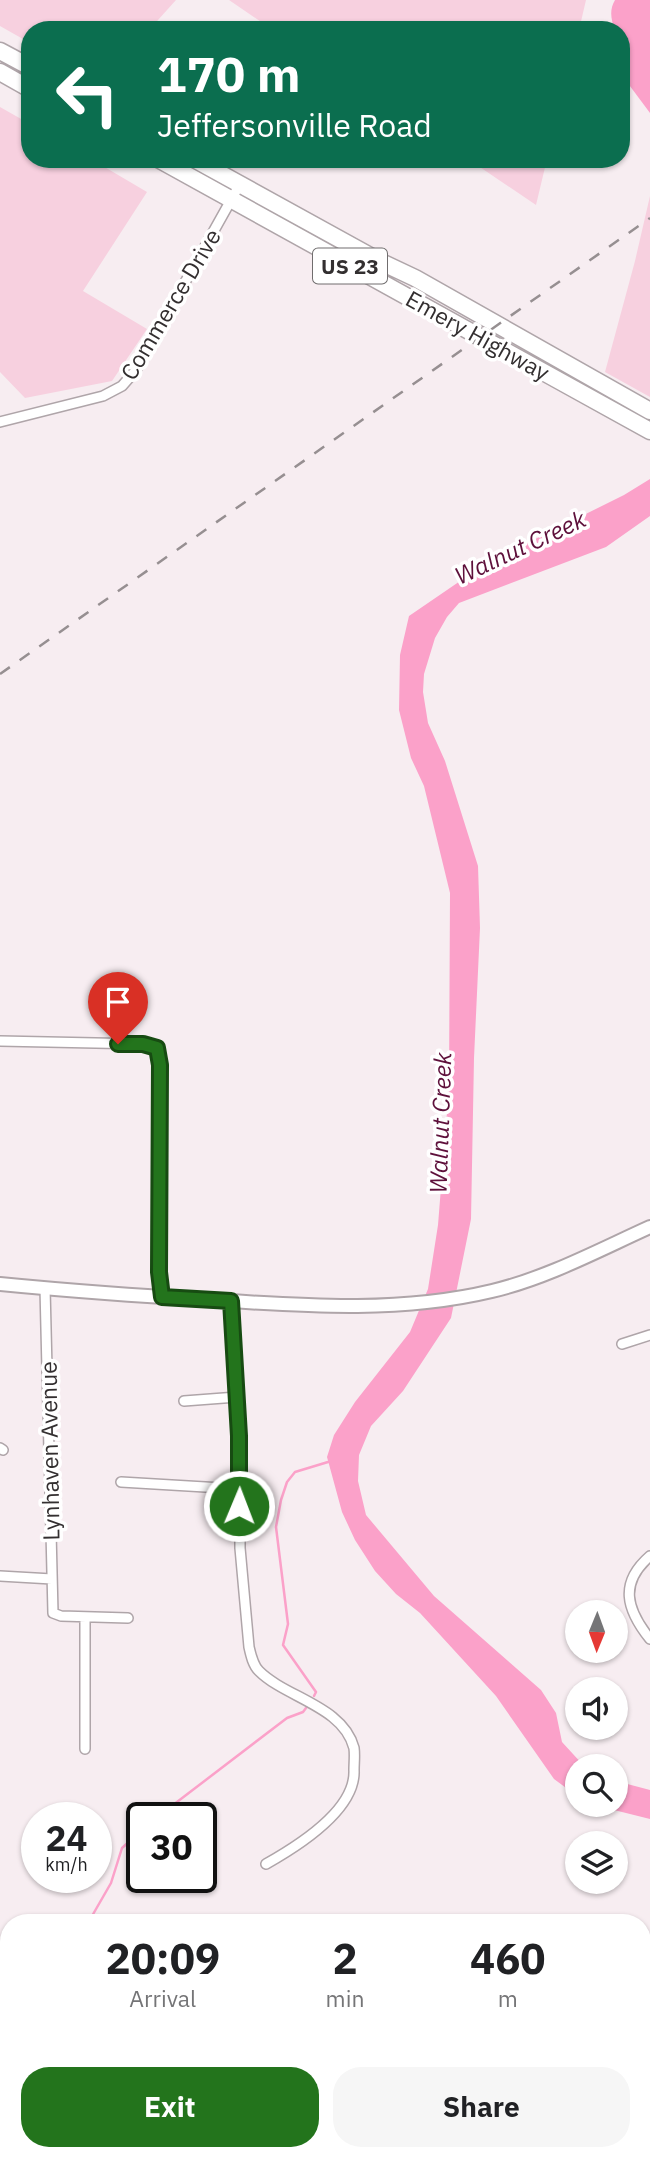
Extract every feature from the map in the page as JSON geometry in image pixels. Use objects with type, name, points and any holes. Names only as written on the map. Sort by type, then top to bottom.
[{"type":"highway","points":[[0,51],[21,62]]},
{"type":"highway","points":[[0,72],[21,84]]},
{"type":"highway","name":"Emery Highway","points":[[174,168],[232,201],[586,385],[650,411]]},
{"type":"highway","name":"Emery Highway","points":[[211,168],[415,278],[586,385],[650,431]]},
{"type":"street","name":"Commerce Drive","points":[[0,422],[103,396],[122,386],[136,370],[240,184]]},
{"type":"street","points":[[0,1041],[149,1045],[157,1048],[160,1065],[159,1272],[162,1297]]},
{"type":"street","points":[[0,1284],[231,1301],[371,1307],[419,1304],[487,1292],[532,1279],[650,1227]]},
{"type":"street","name":"Lynhaven Avenue","points":[[45,1288],[53,1613],[85,1618]]},
{"type":"street","points":[[231,1301],[237,1397],[240,1548],[252,1662],[259,1672],[329,1715],[338,1723],[354,1748],[355,1779],[351,1794],[338,1810],[296,1847],[267,1864]]},
{"type":"street","points":[[622,1344],[650,1335]]},
{"type":"street","points":[[184,1402],[237,1397]]},
{"type":"street","points":[[121,1482],[239,1489]]},
{"type":"street","points":[[650,1556],[636,1569],[629,1588],[630,1602],[637,1619],[650,1639]]},
{"type":"street","points":[[0,1576],[52,1579]]},
{"type":"street","points":[[85,1749],[85,1618],[128,1618]]},
{"type":"shaded area","points":[[0,0],[176,0],[157,21],[21,21],[21,38],[0,26]]},
{"type":"shaded area","points":[[229,0],[586,0],[581,21],[260,21]]},
{"type":"shaded area","points":[[0,107],[21,119],[21,168],[106,168],[147,192],[83,291],[147,329],[112,381],[25,398],[0,372]]},
{"type":"shaded area","points":[[481,168],[545,168],[536,205]]},
{"type":"shaded area","points":[[650,196],[650,397],[605,372]]},
{"type":"water","points":[[615,0],[650,0],[650,113],[630,86],[630,21],[612,21]]},
{"type":"water","name":"Walnut Creek","points":[[650,479],[650,516],[606,547],[459,603],[435,638],[424,674],[423,692],[428,723],[445,761],[478,866],[480,928],[471,1219],[451,1318],[403,1391],[371,1426],[359,1455],[358,1481],[366,1515],[434,1596],[541,1690],[556,1713],[562,1742],[573,1754],[565,1754],[565,1787],[554,1779],[496,1696],[420,1613],[396,1594],[375,1571],[355,1540],[342,1512],[327,1457],[334,1435],[355,1402],[410,1332],[428,1289],[438,1225],[449,1087],[450,893],[424,786],[411,758],[399,710],[400,655],[409,616],[485,564],[624,495]]},
{"type":"water","points":[[628,1784],[650,1790],[650,1819],[628,1814]]},
{"type":"waterway","points":[[314,1696],[316,1692],[283,1645],[288,1624],[276,1527],[287,1482],[295,1472],[328,1462]]},
{"type":"waterway","points":[[177,1802],[287,1718],[303,1712],[306,1708]]},
{"type":"waterway","points":[[93,1914],[111,1883],[122,1848],[126,1844]]},
{"type":"railway","points":[[0,674],[650,218]]},
{"type":"route","points":[[118,1044],[143,1044],[157,1048],[160,1065],[159,1272],[162,1297],[231,1301],[240,1455],[239,1506]]}]
